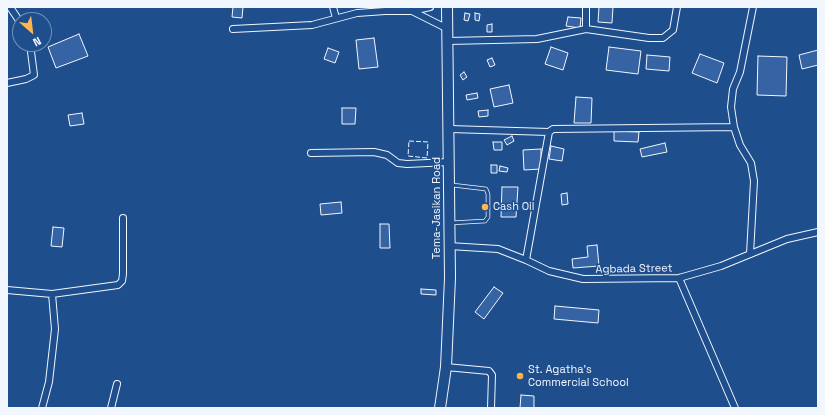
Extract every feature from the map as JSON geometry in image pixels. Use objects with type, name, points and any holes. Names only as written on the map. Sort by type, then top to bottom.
[{"type":"highway","name":"Tema-Jasikan Road","points":[[440,408],[446,367],[450,278],[448,223],[450,129],[448,7]]},
{"type":"street","points":[[333,7],[336,18]]},
{"type":"street","points":[[233,29],[312,25],[325,23],[336,18],[378,11],[412,11],[430,7]]},
{"type":"street","points":[[586,7],[586,29]]},
{"type":"street","points":[[448,41],[537,39],[586,29],[649,38],[663,38],[673,30],[677,7]]},
{"type":"street","points":[[750,254],[754,181],[751,163],[740,145],[734,127],[731,107],[733,89],[740,72],[753,7]]},
{"type":"street","points":[[412,11],[448,29]]},
{"type":"street","points":[[7,84],[26,79],[34,75],[31,52]]},
{"type":"street","points":[[450,129],[549,132],[553,129],[734,127]]},
{"type":"street","points":[[526,260],[549,132]]},
{"type":"street","points":[[311,153],[374,152],[387,155],[398,163],[449,162]]},
{"type":"street","points":[[7,290],[52,294],[118,285],[122,281],[123,274],[123,218]]},
{"type":"street","name":"Agbada Street","points":[[449,246],[498,249],[549,271],[583,279],[678,278],[721,266],[787,239],[818,232]]},
{"type":"street","points":[[678,278],[735,408]]},
{"type":"street","points":[[42,408],[49,382],[54,335],[52,294]]},
{"type":"street","points":[[446,367],[489,371],[492,375],[492,408]]},
{"type":"street","points":[[111,408],[117,384]]},
{"type":"lane","points":[[448,223],[487,220],[488,194],[486,190],[449,184]]},
{"type":"building","points":[[233,7],[243,7],[242,18],[232,17]]},
{"type":"building","points":[[599,7],[613,7],[612,23],[598,22]]},
{"type":"building","points":[[465,13],[470,14],[468,21],[464,20]]},
{"type":"building","points":[[475,13],[480,14],[479,21],[475,20]]},
{"type":"building","points":[[568,17],[581,18],[580,28],[566,26]]},
{"type":"building","points":[[492,24],[492,32],[487,32],[487,25]]},
{"type":"building","points":[[79,34],[88,56],[56,68],[50,52],[52,52],[52,45]]},
{"type":"building","points":[[374,38],[378,67],[359,69],[356,40]]},
{"type":"building","points":[[551,47],[568,53],[563,70],[545,64]]},
{"type":"building","points":[[609,47],[641,51],[638,74],[606,70]]},
{"type":"building","points":[[328,48],[339,52],[335,63],[324,59]]},
{"type":"building","points":[[818,50],[818,65],[802,69],[799,55]]},
{"type":"building","points":[[700,54],[724,63],[717,83],[692,73]]},
{"type":"building","points":[[647,55],[670,57],[669,71],[646,69]]},
{"type":"building","points":[[758,56],[787,57],[786,96],[757,95]]},
{"type":"building","points":[[492,58],[495,65],[490,67],[487,60]]},
{"type":"building","points":[[464,72],[467,77],[463,80],[460,75]]},
{"type":"building","points":[[509,85],[513,103],[494,107],[490,89]]},
{"type":"building","points":[[477,93],[478,98],[467,100],[466,95]]},
{"type":"building","points":[[576,97],[592,98],[591,123],[574,123]]},
{"type":"building","points":[[342,108],[356,108],[355,124],[342,124]]},
{"type":"building","points":[[488,110],[488,116],[479,117],[478,111]]},
{"type":"building","points":[[82,113],[84,124],[70,126],[68,115]]},
{"type":"building","points":[[614,131],[639,132],[638,142],[614,141]]},
{"type":"building","points":[[512,136],[514,141],[507,145],[504,140]]},
{"type":"building","points":[[493,142],[502,142],[502,150],[494,150]]},
{"type":"building","points":[[665,143],[667,152],[642,157],[640,149]]},
{"type":"building","points":[[551,146],[564,149],[562,161],[549,159]]},
{"type":"building","points":[[541,149],[541,169],[524,170],[523,150]]},
{"type":"building","points":[[491,165],[497,165],[497,173],[491,173]]},
{"type":"building","points":[[500,166],[508,168],[507,172],[499,171]]},
{"type":"building","points":[[502,187],[518,187],[516,217],[501,217]]},
{"type":"building","points":[[567,193],[568,204],[562,205],[561,194]]},
{"type":"building","points":[[341,202],[342,213],[321,215],[320,204]]},
{"type":"building","points":[[380,224],[389,224],[390,248],[380,248]]},
{"type":"building","points":[[53,227],[64,228],[62,247],[51,246]]},
{"type":"building","points":[[597,245],[599,266],[573,268],[572,259],[588,257],[587,246]]},
{"type":"building","points":[[494,287],[503,293],[484,319],[475,312]]},
{"type":"building","points":[[421,289],[436,290],[436,295],[421,294]]},
{"type":"building","points":[[555,306],[599,310],[598,323],[554,319]]},
{"type":"building","points":[[521,395],[534,396],[534,408],[520,408]]},
{"type":"fence","points":[[409,141],[428,142],[427,158],[408,156],[409,141]]},
{"type":"place","name":"Cash Oil","points":[[485,207]]},
{"type":"place","name":"St. Agatha's Commercial School","points":[[520,376]]}]
